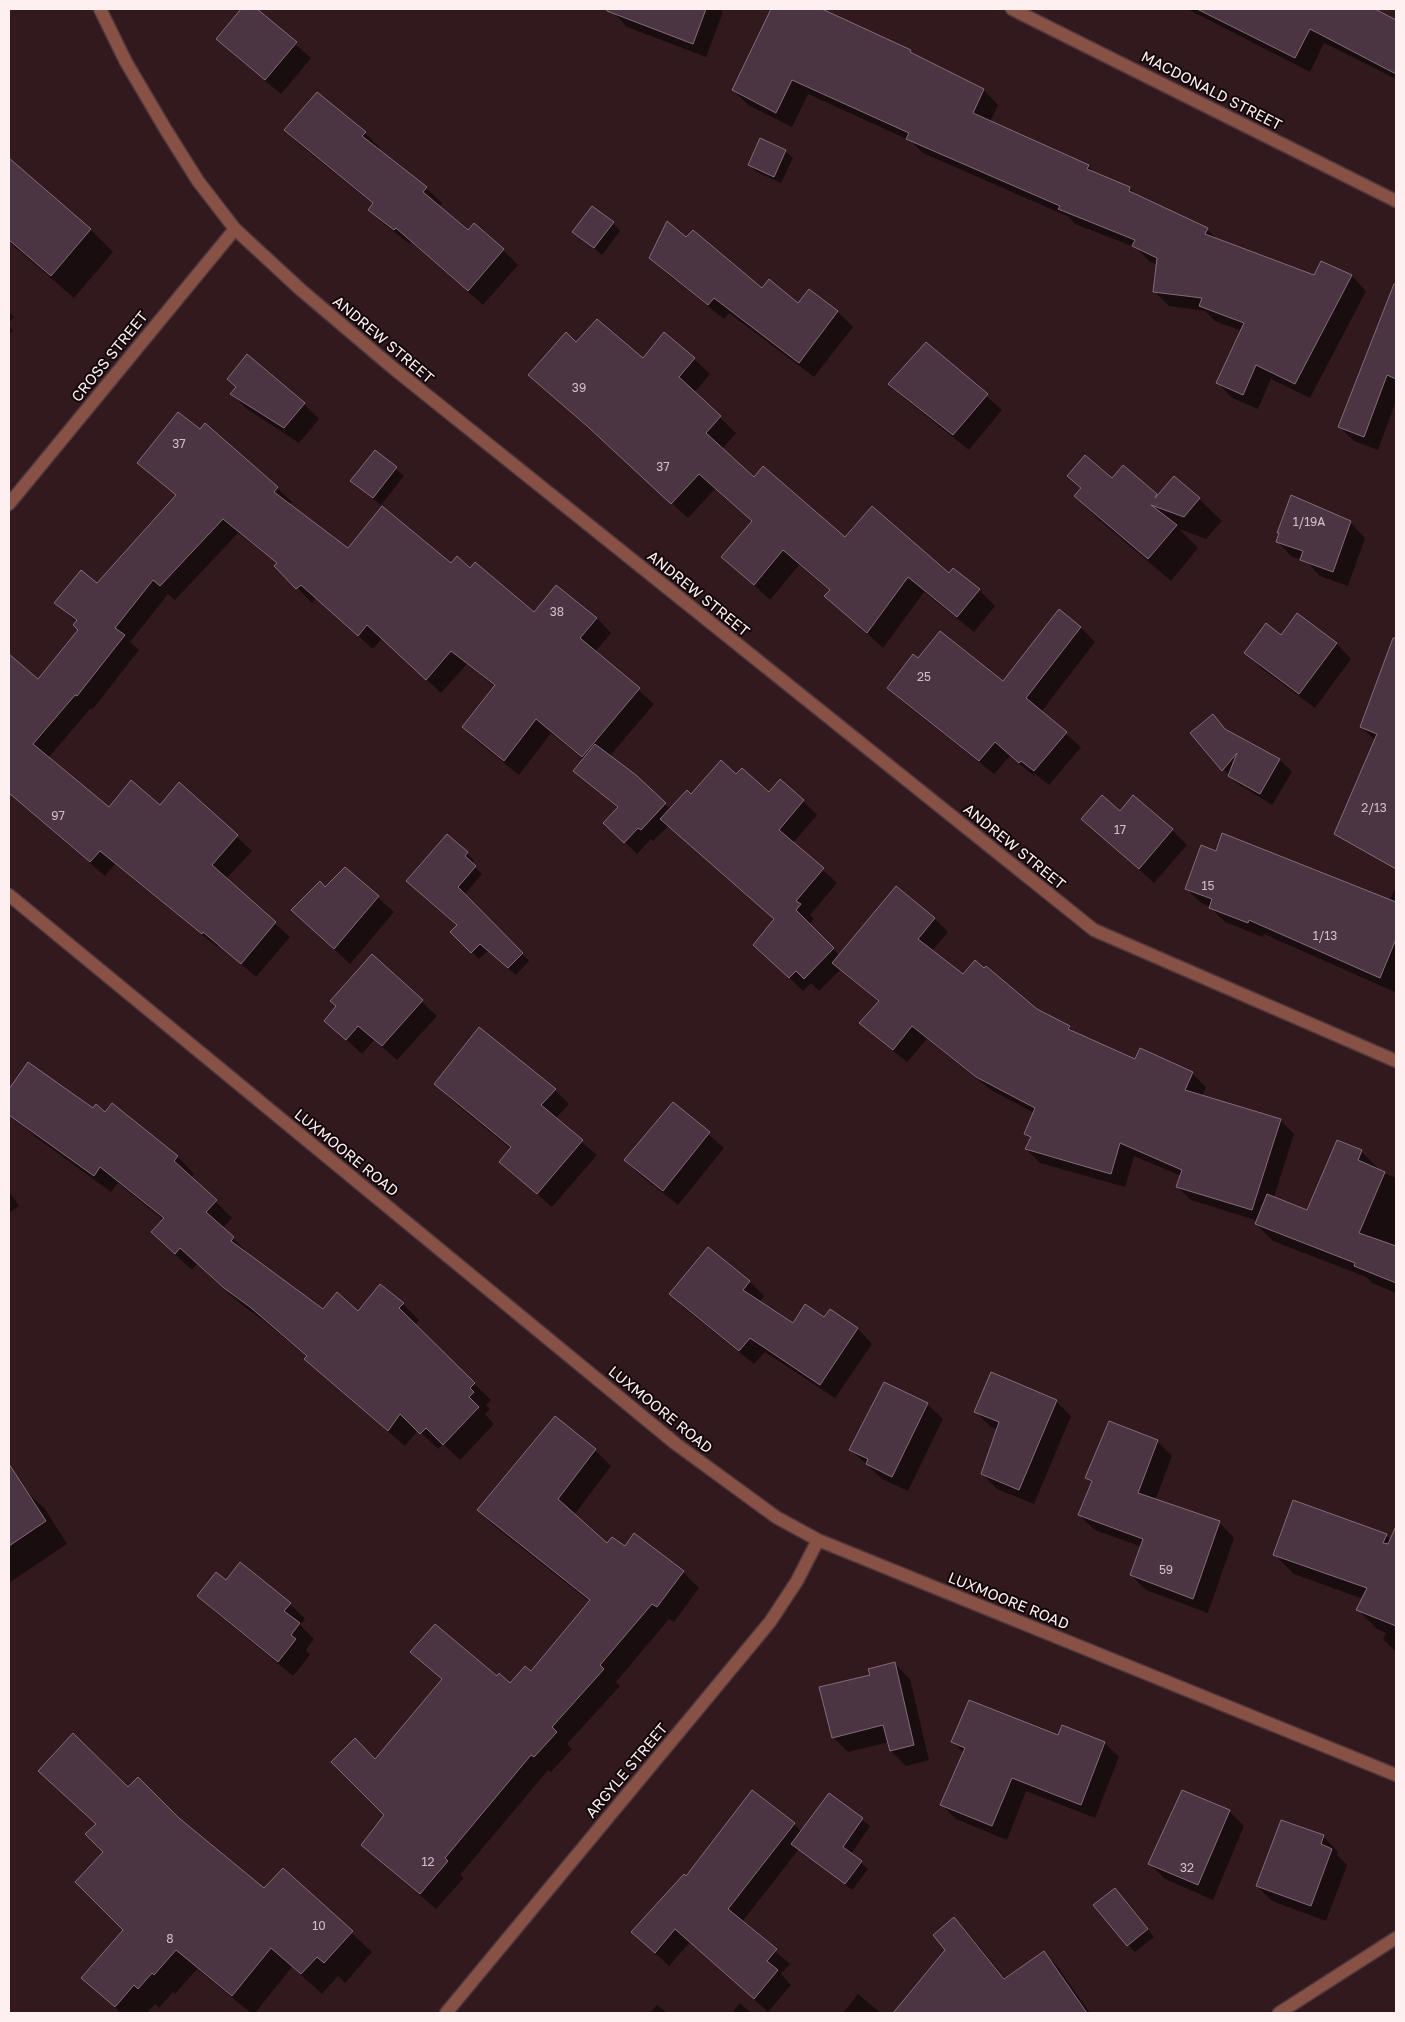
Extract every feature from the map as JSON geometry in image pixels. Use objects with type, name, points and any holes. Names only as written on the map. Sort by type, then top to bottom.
[{"type":"street","name":"ANDREW STREET","points":[[100,9],[126,62],[166,130],[198,181],[234,228],[301,290],[393,368],[1094,930],[1396,1061]]},
{"type":"street","name":"MACDONALD STREET","points":[[1012,9],[1396,201]]},
{"type":"street","name":"CROSS STREET","points":[[9,504],[234,228]]},
{"type":"street","name":"LUXMOORE ROAD","points":[[9,895],[676,1444],[776,1517],[818,1540],[1396,1776]]},
{"type":"street","name":"ARGYLE STREET","points":[[446,2013],[770,1622],[797,1581],[818,1540]]},
{"type":"street","points":[[1280,2013],[1396,1938]]},
{"type":"building","points":[[241,9],[257,9],[297,42],[265,80],[216,39]]},
{"type":"building","points":[[607,9],[706,9],[693,44],[607,11]]},
{"type":"building","points":[[771,9],[822,9],[911,50],[910,52],[984,89],[973,113],[1089,165],[1087,169],[1130,187],[1129,191],[1208,228],[1205,234],[1314,275],[1321,261],[1352,275],[1295,384],[1256,365],[1243,395],[1216,383],[1244,323],[1199,306],[1202,298],[1153,292],[1157,258],[1132,246],[1135,240],[1058,209],[1060,206],[906,139],[909,133],[792,80],[776,113],[732,90]]},
{"type":"building","points":[[1197,9],[1375,9],[1396,20],[1396,74],[1310,29],[1295,58]]},
{"type":"building","points":[[317,92],[366,132],[362,136],[427,187],[423,192],[468,230],[474,223],[504,249],[468,291],[396,228],[394,230],[368,210],[373,203],[284,130]]},
{"type":"building","points":[[760,138],[786,150],[774,177],[748,165]]},
{"type":"building","points":[[9,158],[91,229],[51,276],[9,240]]},
{"type":"building","points":[[592,206],[614,222],[594,248],[572,232]]},
{"type":"building","points":[[667,221],[686,237],[693,230],[762,288],[769,279],[798,303],[809,289],[838,311],[799,363],[714,298],[708,305],[649,258]]},
{"type":"building","points":[[1394,284],[1396,284],[1396,379],[1387,375],[1364,437],[1338,427]]},
{"type":"building","points":[[597,319],[643,358],[664,332],[695,358],[679,377],[721,416],[706,433],[754,477],[763,466],[845,537],[872,506],[949,573],[953,568],[980,589],[957,617],[908,577],[867,633],[824,596],[830,590],[783,550],[754,585],[721,557],[752,521],[699,474],[671,504],[587,426],[528,375],[566,332],[576,342]]},
{"type":"building","points":[[926,342],[988,394],[953,435],[888,384]]},
{"type":"building","points":[[247,354],[305,403],[284,428],[230,394],[236,387],[227,379]]},
{"type":"building","points":[[178,412],[200,429],[205,423],[278,487],[274,492],[348,548],[382,506],[451,563],[457,556],[470,568],[475,562],[534,612],[556,585],[597,618],[580,638],[640,688],[582,757],[536,719],[504,761],[462,727],[495,685],[451,651],[426,680],[367,625],[358,636],[301,585],[296,589],[274,566],[277,563],[223,519],[160,586],[153,580],[115,628],[125,635],[77,696],[75,695],[33,744],[109,807],[131,780],[160,805],[179,782],[238,835],[212,865],[276,922],[241,964],[100,851],[90,862],[9,793],[9,654],[38,679],[78,630],[73,625],[77,620],[54,603],[81,570],[97,583],[176,495],[137,463]]},
{"type":"building","points":[[375,450],[397,467],[373,498],[350,481]]},
{"type":"building","points":[[1085,455],[1112,478],[1123,465],[1157,494],[1155,498],[1174,476],[1200,498],[1184,517],[1151,505],[1177,525],[1148,559],[1074,496],[1081,488],[1067,476]]},
{"type":"building","points":[[1291,495],[1351,521],[1333,572],[1300,560],[1303,551],[1276,542],[1279,533],[1277,533]]},
{"type":"building","points":[[1059,609],[1081,627],[1026,698],[1067,732],[1034,771],[1021,761],[1019,763],[995,742],[979,761],[887,688],[913,654],[918,658],[940,631],[1003,681]]},
{"type":"building","points":[[1297,613],[1337,643],[1299,694],[1244,653],[1266,623],[1281,635]]},
{"type":"building","points":[[1393,638],[1396,638],[1396,869],[1334,834],[1377,734],[1360,727]]},
{"type":"building","points":[[1213,714],[1225,729],[1280,759],[1260,794],[1228,776],[1237,753],[1222,771],[1190,733]]},
{"type":"building","points":[[595,744],[636,775],[666,803],[641,830],[638,828],[624,843],[603,823],[618,807],[573,771]]},
{"type":"building","points":[[721,760],[736,774],[742,768],[769,792],[780,779],[804,800],[779,830],[824,868],[796,901],[801,904],[796,910],[834,948],[804,979],[796,971],[789,978],[753,945],[774,919],[660,819],[687,790],[691,794]]},
{"type":"building","points":[[1102,795],[1120,811],[1133,795],[1173,829],[1139,869],[1081,819]]},
{"type":"building","points":[[1222,833],[1396,902],[1396,939],[1380,978],[1249,920],[1248,923],[1209,908],[1212,899],[1185,889],[1201,845],[1216,851]]},
{"type":"building","points":[[447,834],[468,852],[465,856],[476,866],[458,887],[523,953],[508,968],[480,944],[471,953],[450,932],[457,925],[406,881]]},
{"type":"building","points":[[345,867],[379,896],[334,949],[291,910],[320,881],[325,887]]},
{"type":"building","points":[[896,886],[935,918],[918,939],[963,974],[975,960],[984,968],[986,966],[1037,1009],[1070,1026],[1068,1029],[1135,1059],[1140,1048],[1193,1072],[1185,1090],[1281,1119],[1252,1210],[1176,1187],[1182,1170],[1120,1143],[1111,1174],[1025,1149],[1031,1137],[1024,1134],[1035,1108],[976,1077],[912,1026],[893,1050],[859,1023],[879,1001],[832,963]]},
{"type":"building","points":[[372,954],[423,1000],[382,1046],[358,1026],[346,1040],[324,1021],[336,1006],[330,1001]]},
{"type":"building","points":[[479,1027],[556,1089],[541,1105],[583,1140],[537,1194],[499,1162],[511,1147],[434,1084]]},
{"type":"building","points":[[28,1062],[93,1108],[96,1104],[105,1112],[112,1103],[178,1156],[174,1161],[217,1200],[206,1212],[234,1237],[231,1241],[323,1309],[337,1292],[358,1311],[380,1284],[404,1303],[399,1308],[475,1383],[470,1388],[474,1392],[469,1397],[479,1407],[443,1445],[426,1428],[420,1434],[400,1414],[388,1431],[304,1359],[307,1356],[250,1307],[224,1288],[180,1248],[175,1254],[151,1232],[164,1218],[100,1167],[94,1176],[9,1115],[9,1089]]},
{"type":"building","points":[[673,1102],[710,1132],[663,1191],[624,1160]]},
{"type":"building","points":[[1337,1140],[1362,1150],[1358,1160],[1385,1172],[1359,1233],[1396,1246],[1396,1283],[1354,1266],[1355,1263],[1255,1224],[1267,1194],[1307,1210]]},
{"type":"building","points":[[708,1247],[750,1281],[743,1290],[793,1323],[805,1304],[824,1317],[830,1309],[858,1328],[820,1385],[750,1338],[739,1351],[669,1294]]},
{"type":"building","points":[[991,1372],[1057,1400],[1019,1490],[981,1474],[999,1422],[974,1412]]},
{"type":"building","points":[[884,1382],[928,1403],[892,1477],[866,1464],[868,1459],[849,1450]]},
{"type":"building","points":[[555,1416],[596,1449],[558,1499],[607,1543],[612,1537],[625,1546],[634,1533],[684,1571],[657,1607],[652,1604],[600,1665],[604,1669],[552,1727],[557,1732],[534,1757],[531,1755],[445,1858],[448,1861],[420,1894],[361,1845],[384,1815],[331,1762],[355,1738],[375,1759],[442,1679],[410,1652],[435,1624],[497,1676],[499,1673],[510,1683],[525,1666],[531,1671],[590,1600],[477,1510]]},
{"type":"building","points":[[1109,1421],[1158,1440],[1138,1493],[1220,1521],[1193,1599],[1130,1575],[1143,1539],[1078,1515],[1092,1481],[1085,1478]]},
{"type":"building","points":[[9,1464],[46,1521],[9,1546]]},
{"type":"building","points":[[1293,1500],[1387,1534],[1383,1543],[1388,1544],[1396,1526],[1396,1626],[1356,1610],[1367,1588],[1273,1555]]},
{"type":"building","points":[[240,1562],[291,1603],[284,1611],[300,1623],[291,1635],[296,1639],[278,1662],[197,1596],[216,1572],[226,1580]]},
{"type":"building","points":[[895,1662],[914,1745],[890,1751],[883,1725],[832,1738],[819,1687],[870,1675],[868,1669]]},
{"type":"building","points":[[969,1700],[1058,1735],[1062,1725],[1105,1742],[1081,1805],[1012,1778],[992,1826],[940,1805],[965,1748],[951,1742]]},
{"type":"building","points":[[73,1733],[128,1787],[138,1777],[179,1818],[264,1888],[283,1868],[353,1931],[324,1963],[317,1957],[301,1974],[271,1948],[232,1996],[176,1950],[154,1975],[152,1973],[138,1989],[134,1985],[115,2007],[81,1978],[123,1930],[75,1882],[103,1852],[85,1834],[96,1824],[38,1771]]},
{"type":"building","points":[[752,1790],[795,1823],[728,1909],[777,1949],[767,1961],[778,1970],[754,1999],[675,1929],[655,1953],[631,1932],[684,1874],[686,1876]]},
{"type":"building","points":[[1182,1790],[1230,1810],[1198,1885],[1148,1864]]},
{"type":"building","points":[[829,1793],[863,1818],[843,1847],[862,1861],[845,1884],[791,1844]]},
{"type":"building","points":[[1281,1820],[1324,1835],[1321,1844],[1332,1849],[1311,1906],[1256,1886]]},
{"type":"building","points":[[1115,1888],[1148,1929],[1127,1946],[1093,1905]]},
{"type":"building","points":[[954,1917],[1004,1979],[1044,1951],[1087,2013],[893,2013],[945,1950],[933,1935]]}]
